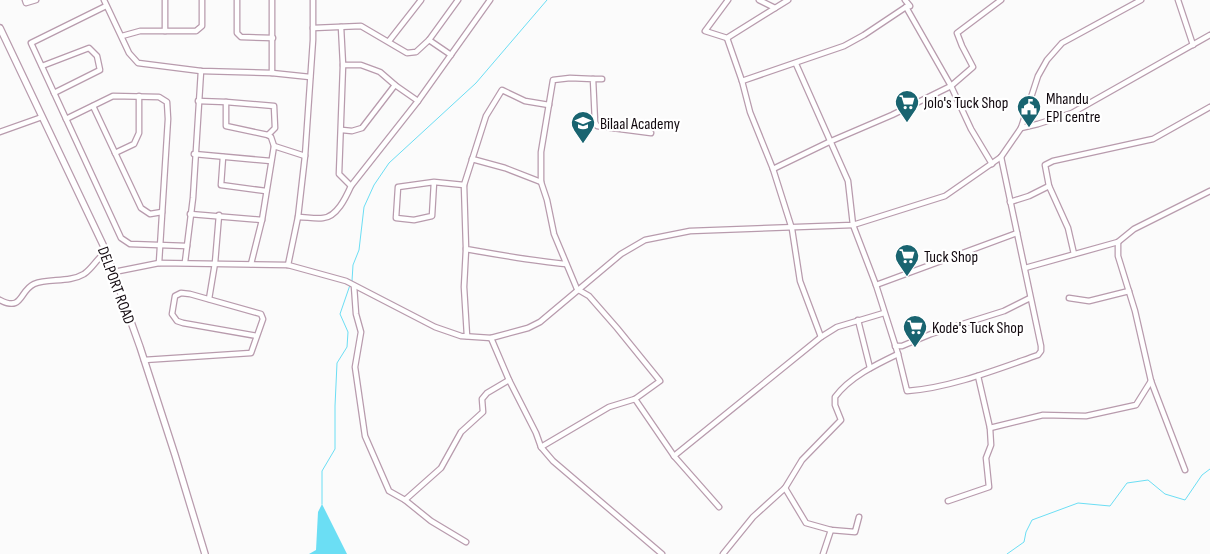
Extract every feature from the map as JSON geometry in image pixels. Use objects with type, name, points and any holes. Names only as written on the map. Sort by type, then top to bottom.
[{"type":"main road","name":"DELPORT ROAD","points":[[0,29],[114,272],[175,455],[205,554]]},
{"type":"street","points":[[25,0],[26,3],[36,0]]},
{"type":"street","points":[[104,0],[129,53],[138,63],[201,71],[272,73],[310,77]]},
{"type":"street","points":[[164,31],[165,0]]},
{"type":"street","points":[[122,36],[140,31],[196,31],[202,26],[202,0]]},
{"type":"street","points":[[237,0],[237,33],[241,37],[273,38]]},
{"type":"street","points":[[272,0],[272,73]]},
{"type":"street","points":[[288,265],[298,217],[305,156],[313,0]]},
{"type":"street","points":[[390,41],[420,0]]},
{"type":"street","points":[[313,28],[361,26],[390,41],[407,53],[416,52],[429,40],[458,0]]},
{"type":"street","points":[[298,217],[324,218],[330,216],[345,200],[352,186],[418,101],[490,0]]},
{"type":"street","points":[[728,0],[705,31],[728,38],[788,0]]},
{"type":"street","points":[[760,0],[776,8]]},
{"type":"street","points":[[742,81],[844,46],[910,6],[905,0]]},
{"type":"street","points":[[773,169],[951,86],[973,67],[957,34],[1001,0]]},
{"type":"street","points":[[114,272],[159,262],[288,265],[346,281],[435,327],[467,336],[491,338],[528,328],[540,322],[621,254],[645,240],[690,231],[853,225],[946,196],[1001,157],[1021,128],[1038,76],[1046,60],[1062,43],[1141,0]]},
{"type":"street","points":[[1178,0],[1193,45]]},
{"type":"street","points":[[106,6],[31,43],[121,238],[130,244],[187,246]]},
{"type":"street","points":[[906,7],[951,86],[971,129],[992,164]]},
{"type":"street","points":[[341,26],[343,65],[339,174],[352,186]]},
{"type":"street","points":[[1021,128],[1072,113],[1210,35]]},
{"type":"street","points":[[728,38],[750,112],[773,169],[792,228],[800,281],[821,337]]},
{"type":"street","points":[[429,40],[451,55]]},
{"type":"street","points":[[42,66],[89,48],[97,56],[100,70],[54,93]]},
{"type":"street","points":[[343,65],[361,64],[380,72],[418,101]]},
{"type":"street","points":[[796,64],[848,182],[853,225],[876,284],[898,354],[907,391],[978,376],[1038,355],[1041,351],[1001,157]]},
{"type":"street","points":[[185,262],[201,71]]},
{"type":"street","points":[[541,447],[609,407],[635,399],[660,381],[618,328],[589,296],[577,289],[554,234],[541,182],[541,152],[553,80],[570,78],[602,79]]},
{"type":"street","points":[[593,79],[594,122],[597,126],[651,133]]},
{"type":"street","points":[[342,130],[352,131],[362,128],[395,85]]},
{"type":"street","points":[[467,336],[464,287],[466,249],[464,184],[486,116],[502,90],[525,101],[550,105]]},
{"type":"street","points":[[66,119],[113,96],[159,97],[167,102],[168,119],[159,262]]},
{"type":"street","points":[[115,153],[134,144],[139,134],[139,96]]},
{"type":"street","points":[[198,102],[274,106],[275,128],[268,135]]},
{"type":"street","points":[[226,102],[227,128],[268,135],[271,137],[274,146],[262,220],[251,264]]},
{"type":"street","points":[[93,106],[142,208],[150,214],[162,212]]},
{"type":"street","points":[[1074,254],[1068,228],[1049,186],[1045,165],[1053,161],[1153,139],[1210,107]]},
{"type":"street","points":[[0,132],[42,117]]},
{"type":"street","points":[[274,146],[305,156]]},
{"type":"street","points":[[194,154],[271,161]]},
{"type":"street","points":[[223,157],[221,185],[266,191]]},
{"type":"street","points":[[472,158],[541,182]]},
{"type":"street","points":[[434,182],[432,216],[414,220],[396,218],[398,187],[434,182],[464,184]]},
{"type":"street","points":[[1010,202],[1029,196],[1049,186]]},
{"type":"street","points":[[1025,268],[1118,242],[1134,229],[1209,193]]},
{"type":"street","points":[[190,214],[262,220]]},
{"type":"street","points":[[209,299],[215,263],[219,215]]},
{"type":"street","points":[[876,284],[1017,232]]},
{"type":"street","points":[[1118,242],[1118,256],[1135,311],[1151,381],[1185,470]]},
{"type":"street","points":[[466,249],[522,260],[566,264]]},
{"type":"street","points":[[0,300],[14,304],[34,285],[70,279],[84,274],[106,252]]},
{"type":"street","points":[[354,286],[356,314],[361,332],[355,367],[365,436],[388,491],[405,500],[430,521],[466,542]]},
{"type":"street","points":[[1069,298],[1090,301],[1129,291]]},
{"type":"street","points":[[144,360],[251,353],[257,336],[263,319],[261,314],[181,293],[175,296],[172,314],[182,323],[257,336]]},
{"type":"street","points":[[895,346],[902,346],[930,334],[1004,311],[1030,298]]},
{"type":"street","points":[[674,456],[821,337],[837,327],[884,313]]},
{"type":"street","points":[[858,320],[870,368]]},
{"type":"street","points":[[491,338],[541,447],[553,461],[662,554]]},
{"type":"street","points":[[723,554],[754,517],[784,488],[802,460],[841,420],[835,405],[835,397],[841,389],[870,368],[898,354]]},
{"type":"street","points":[[948,501],[989,487],[986,458],[991,445],[990,428],[978,376]]},
{"type":"street","points":[[405,500],[441,468],[461,432],[483,412],[482,400],[486,393],[509,380]]},
{"type":"street","points":[[990,428],[1043,415],[1086,416],[1136,405],[1151,381]]},
{"type":"street","points":[[635,399],[674,456],[719,506]]},
{"type":"street","points":[[784,488],[806,523],[831,530],[855,532],[859,517]]},
{"type":"street","points":[[823,554],[831,530]]},
{"type":"water","points":[[322,504],[347,554],[309,554],[316,550],[318,512]]},
{"type":"waterway","points":[[352,281],[353,265],[359,250],[364,207],[374,185],[389,163],[476,83],[547,0]]},
{"type":"waterway","points":[[322,504],[322,471],[335,449],[337,363],[347,347],[348,332],[340,314],[350,285]]},
{"type":"waterway","points":[[1007,554],[1024,542],[1026,532],[1032,520],[1078,503],[1110,506],[1127,483],[1148,480],[1165,494],[1185,500],[1202,475],[1210,469]]},
{"type":"place","name":"Jolo's Tuck Shop","points":[[907,123]]},
{"type":"place","name":"Mhandu EPI centre","points":[[1029,128]]},
{"type":"place","name":"Bilaal Academy","points":[[583,144]]},
{"type":"place","name":"Tuck Shop","points":[[907,277]]},
{"type":"place","name":"Kode's Tuck Shop","points":[[915,348]]}]
